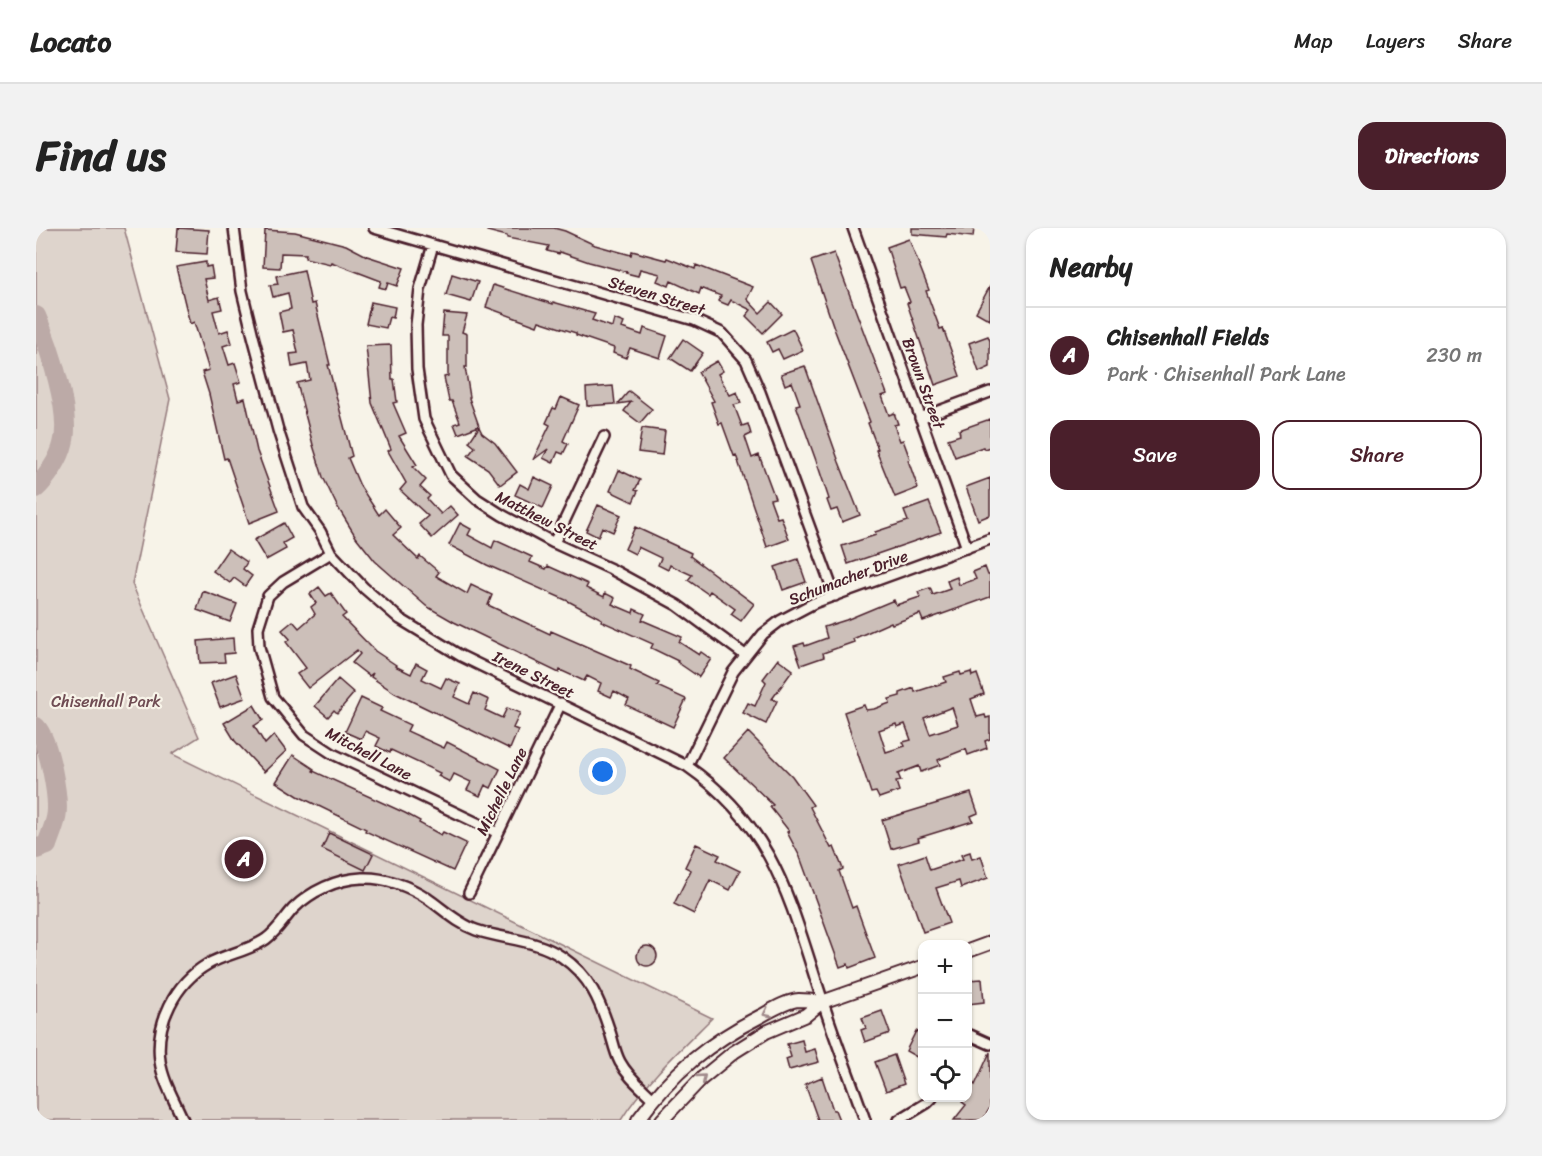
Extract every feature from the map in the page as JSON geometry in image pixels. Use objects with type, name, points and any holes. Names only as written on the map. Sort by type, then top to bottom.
[{"type":"main road","points":[[972,950],[990,943]]},
{"type":"main road","points":[[662,1120],[701,1079],[734,1052],[766,1032],[806,1015],[822,1002],[918,968]]},
{"type":"main road","points":[[638,1120],[654,1098],[684,1065],[733,1031],[778,1007],[798,1000],[822,1002]]},
{"type":"street","name":"Irene Street","points":[[234,228],[242,291],[278,430],[303,507],[331,553],[364,588],[410,626],[461,656],[687,766],[717,789],[739,810],[771,856],[782,881],[822,1002],[865,1120]]},
{"type":"street","name":"Steven Street","points":[[374,228],[694,320],[722,333],[746,360],[760,392],[835,596]]},
{"type":"street","name":"Brown Street","points":[[853,228],[967,548]]},
{"type":"street","name":"Matthew Street","points":[[433,245],[420,289],[416,325],[417,369],[424,419],[451,475],[477,499],[502,515],[554,543],[611,569],[677,605],[745,655]]},
{"type":"street","points":[[920,418],[990,392]]},
{"type":"street","points":[[554,543],[604,437]]},
{"type":"street","name":"Schumacher Drive","points":[[687,766],[733,672],[763,634],[780,621],[800,609],[990,539]]},
{"type":"street","name":"Mitchell Lane","points":[[331,553],[283,582],[268,596],[258,628],[259,647],[273,697],[304,735],[333,754],[498,834]]},
{"type":"street","name":"Michelle Lane","points":[[469,893],[561,703]]},
{"type":"street","points":[[183,1120],[169,1090],[160,1060],[161,1031],[168,1007],[180,988],[206,965],[268,938],[294,908],[321,888],[345,880],[364,878],[394,882],[425,896],[456,920],[475,930],[531,942],[562,957],[583,976],[599,998],[619,1060],[631,1078],[654,1098]]},
{"type":"street","points":[[972,1036],[990,1044]]},
{"type":"street","points":[[899,1120],[928,1102]]},
{"type":"green space","name":"Chisenhall Park","points":[[36,228],[124,228],[170,399],[132,584],[199,737],[172,754],[712,1018],[651,1080],[621,1120],[36,1120]]},
{"type":"building","points":[[178,228],[209,230],[207,254],[176,252]]},
{"type":"building","points":[[487,228],[554,228],[595,245],[631,255],[632,251],[666,260],[667,258],[695,269],[696,265],[753,287],[747,299],[760,313],[771,302],[782,314],[763,333],[746,316],[751,310],[731,300],[728,305],[718,301],[721,296],[701,288],[699,294],[671,281],[669,286],[657,281],[660,274],[640,269],[638,276],[626,273],[560,252],[559,254],[547,251],[549,246],[507,238],[507,236],[487,231]]},
{"type":"building","points":[[912,228],[974,228],[973,237],[947,234],[946,237],[912,234]]},
{"type":"building","points":[[265,230],[295,232],[346,245],[367,256],[404,268],[397,286],[388,283],[386,289],[379,287],[381,281],[331,262],[330,264],[305,258],[306,254],[281,253],[280,268],[263,267]]},
{"type":"building","points":[[909,239],[929,290],[926,291],[940,329],[943,328],[960,376],[935,385],[907,303],[910,302],[904,287],[900,288],[887,247]]},
{"type":"building","points":[[834,253],[887,394],[882,396],[889,415],[894,413],[898,424],[894,425],[900,441],[903,440],[918,488],[895,497],[876,450],[878,449],[868,423],[870,422],[811,261]]},
{"type":"building","points":[[206,262],[206,267],[211,266],[213,278],[204,279],[209,300],[219,297],[222,309],[213,311],[219,333],[228,330],[232,343],[223,346],[229,365],[235,363],[241,382],[234,384],[238,400],[245,398],[257,451],[279,511],[249,523],[227,458],[224,459],[202,372],[209,370],[194,322],[190,324],[176,267]]},
{"type":"building","points":[[304,270],[311,304],[315,303],[330,365],[328,365],[352,456],[348,458],[360,486],[379,515],[385,509],[401,528],[393,535],[418,559],[420,556],[439,572],[436,576],[467,594],[471,585],[492,595],[488,605],[550,634],[551,631],[631,666],[630,669],[659,683],[657,686],[686,699],[673,727],[626,705],[629,699],[614,691],[611,697],[598,691],[601,683],[587,676],[584,681],[560,670],[559,673],[454,622],[426,606],[375,561],[356,537],[323,477],[297,383],[310,380],[307,364],[292,367],[290,354],[298,353],[294,334],[293,330],[283,332],[279,312],[291,309],[288,293],[273,297],[270,285],[278,284],[276,276]]},
{"type":"building","points":[[452,274],[478,282],[471,302],[446,295]]},
{"type":"building","points":[[493,285],[553,304],[553,302],[595,314],[592,320],[612,327],[614,319],[624,323],[622,328],[642,335],[644,328],[667,336],[660,358],[630,348],[626,358],[613,353],[614,348],[576,335],[576,333],[539,321],[537,326],[486,307]]},
{"type":"building","points":[[990,286],[990,320],[976,312]]},
{"type":"building","points":[[371,302],[395,307],[393,318],[389,317],[386,328],[366,324]]},
{"type":"building","points":[[444,313],[467,315],[462,332],[467,334],[467,367],[465,367],[469,398],[479,426],[458,434],[454,424],[460,422],[452,401],[449,401],[444,377],[448,376],[448,336],[442,336]]},
{"type":"building","points":[[793,329],[803,350],[783,359],[778,349],[772,352],[767,342]]},
{"type":"building","points":[[988,336],[990,367],[979,372],[969,343]]},
{"type":"building","points":[[683,339],[703,353],[690,371],[670,358]]},
{"type":"building","points":[[391,345],[392,379],[394,379],[397,402],[393,403],[406,433],[399,436],[417,465],[413,467],[426,480],[420,487],[430,496],[427,499],[441,514],[450,506],[458,515],[432,538],[419,524],[428,516],[400,490],[406,483],[388,451],[391,449],[372,403],[366,346]]},
{"type":"building","points":[[717,361],[723,371],[718,374],[730,395],[737,392],[741,403],[734,405],[742,426],[748,424],[751,434],[745,437],[752,458],[759,455],[775,498],[770,499],[777,518],[781,517],[789,539],[767,547],[736,455],[734,456],[722,423],[719,424],[711,402],[714,401],[698,372]]},
{"type":"building","points":[[805,366],[860,515],[842,522],[837,509],[831,511],[827,500],[829,499],[796,405],[800,404],[792,382],[785,385],[781,374]]},
{"type":"building","points":[[613,386],[615,404],[587,406],[586,388]]},
{"type":"building","points":[[629,391],[652,409],[640,423],[624,411],[631,402],[618,404]]},
{"type":"building","points":[[561,397],[579,405],[563,441],[568,444],[563,454],[558,452],[553,463],[543,458],[548,449],[533,460],[550,425],[546,423]]},
{"type":"building","points":[[990,419],[990,447],[984,449],[983,447],[955,457],[948,439],[960,435],[959,430]]},
{"type":"building","points":[[479,427],[482,433],[495,443],[517,472],[500,485],[488,469],[468,456],[475,447],[469,442]]},
{"type":"building","points":[[642,428],[665,431],[662,455],[638,452]]},
{"type":"building","points":[[619,470],[640,480],[633,502],[610,491]]},
{"type":"building","points":[[534,477],[553,486],[543,508],[515,495],[520,484],[529,489]]},
{"type":"building","points":[[990,478],[990,515],[978,520],[966,487]]},
{"type":"building","points":[[929,502],[941,532],[848,564],[842,546],[908,521],[904,511]]},
{"type":"building","points":[[598,505],[621,515],[613,532],[602,527],[598,537],[586,531]]},
{"type":"building","points":[[284,523],[292,538],[283,543],[286,549],[266,560],[254,540]]},
{"type":"building","points":[[460,523],[471,529],[468,535],[492,548],[495,540],[532,557],[530,562],[546,569],[548,566],[588,584],[586,588],[604,597],[605,593],[615,598],[612,604],[633,613],[634,609],[645,614],[642,620],[682,637],[679,642],[699,655],[701,652],[711,659],[699,677],[678,661],[651,648],[653,644],[601,621],[602,619],[568,601],[487,565],[449,545]]},
{"type":"building","points":[[635,527],[691,553],[690,556],[754,604],[741,621],[731,614],[735,609],[710,591],[708,594],[688,580],[692,575],[670,565],[668,570],[658,565],[661,558],[638,547],[635,554],[625,549]]},
{"type":"building","points":[[228,549],[247,562],[243,569],[252,576],[245,586],[234,578],[230,583],[213,571]]},
{"type":"building","points":[[798,559],[806,582],[783,590],[775,567]]},
{"type":"building","points":[[985,567],[990,575],[990,597],[923,621],[920,614],[892,624],[891,622],[853,639],[854,642],[823,653],[824,657],[801,665],[794,646],[804,643],[805,646],[827,638],[824,627],[894,600],[896,605],[920,597],[918,592],[930,588],[933,595],[950,589],[947,581],[957,577],[959,585],[976,579],[973,572]]},
{"type":"building","points":[[319,587],[326,596],[331,593],[346,614],[342,617],[375,651],[395,666],[411,674],[416,663],[427,669],[422,679],[441,688],[446,678],[460,684],[454,697],[469,704],[474,693],[489,700],[485,710],[502,718],[507,708],[520,713],[513,728],[518,730],[510,749],[395,693],[371,677],[373,673],[369,676],[352,663],[360,654],[357,650],[308,688],[297,674],[306,668],[286,642],[290,639],[282,630],[293,621],[299,628],[315,614],[311,607],[316,603],[310,594]]},
{"type":"building","points":[[203,591],[237,604],[230,622],[197,610]]},
{"type":"building","points":[[233,638],[234,653],[224,654],[225,662],[200,663],[198,641]]},
{"type":"building","points":[[778,659],[793,670],[772,699],[777,701],[766,724],[743,713],[748,703],[755,706],[766,682],[763,679]]},
{"type":"building","points":[[960,672],[961,675],[971,672],[972,676],[977,674],[984,694],[971,699],[977,717],[985,715],[986,718],[990,717],[990,739],[985,741],[987,748],[968,755],[966,749],[938,760],[940,765],[921,772],[919,766],[898,774],[901,781],[896,782],[899,791],[879,798],[876,792],[871,793],[844,712],[864,705],[866,710],[874,709],[890,703],[889,699],[900,696],[900,693],[914,688],[915,692],[946,682],[944,677]],"holes":[[[952,707],[958,725],[930,734],[924,718]],[[896,724],[897,727],[905,724],[911,740],[903,742],[905,746],[886,752],[879,730]]]},
{"type":"building","points":[[236,674],[245,698],[220,707],[211,683]]},
{"type":"building","points":[[338,679],[354,693],[337,713],[334,710],[328,717],[315,706]]},
{"type":"building","points":[[361,698],[382,708],[380,711],[410,725],[407,731],[444,748],[447,742],[500,769],[491,788],[485,785],[480,796],[467,790],[471,782],[454,774],[450,782],[438,776],[440,773],[391,750],[390,753],[376,746],[380,738],[365,731],[361,739],[345,732]]},
{"type":"building","points":[[254,705],[263,720],[254,726],[265,744],[274,735],[286,751],[264,772],[235,741],[224,723]]},
{"type":"building","points":[[748,732],[792,776],[813,805],[810,807],[831,848],[834,847],[843,869],[839,871],[852,908],[856,906],[875,958],[849,968],[848,964],[840,967],[800,857],[787,832],[789,831],[770,807],[773,805],[724,758]]},
{"type":"building","points":[[293,755],[314,769],[313,771],[405,813],[441,835],[443,832],[466,843],[453,871],[365,831],[366,829],[298,796],[276,782]]},
{"type":"building","points":[[971,793],[978,813],[971,816],[973,821],[891,849],[882,820]]},
{"type":"building","points":[[329,833],[373,854],[365,870],[322,849]]},
{"type":"building","points":[[696,844],[720,855],[717,860],[740,871],[730,890],[710,880],[694,914],[674,904],[691,870],[685,867]]},
{"type":"building","points":[[970,852],[972,859],[981,856],[988,878],[961,888],[959,881],[936,888],[949,923],[923,932],[899,864],[925,855],[930,870],[963,859],[961,855]]},
{"type":"building","points":[[647,946],[654,949],[657,956],[654,963],[647,966],[640,963],[637,956],[640,949]]},
{"type":"building","points":[[982,979],[984,1002],[972,1004],[972,980]]},
{"type":"building","points":[[882,1011],[890,1033],[865,1042],[861,1030],[866,1028],[862,1018]]},
{"type":"building","points":[[916,1031],[918,1032],[918,1058],[906,1051]]},
{"type":"building","points":[[802,1040],[805,1052],[815,1049],[819,1062],[789,1070],[786,1059],[791,1057],[787,1044]]},
{"type":"building","points":[[990,1052],[990,1108],[983,1120],[954,1120],[966,1105],[962,1102],[972,1102],[972,1085],[973,1083],[975,1085]]},
{"type":"building","points":[[894,1055],[904,1084],[886,1091],[875,1062]]},
{"type":"building","points":[[822,1077],[833,1110],[839,1120],[818,1120],[805,1084]]},
{"type":"waterway","points":[[36,316],[58,380],[65,431],[59,456],[36,488]]},
{"type":"waterway","points":[[36,727],[41,734],[49,757],[57,809],[47,845],[36,849]]},
{"type":"place","name":"Chisenhall Fields","points":[[244,859]]}]
